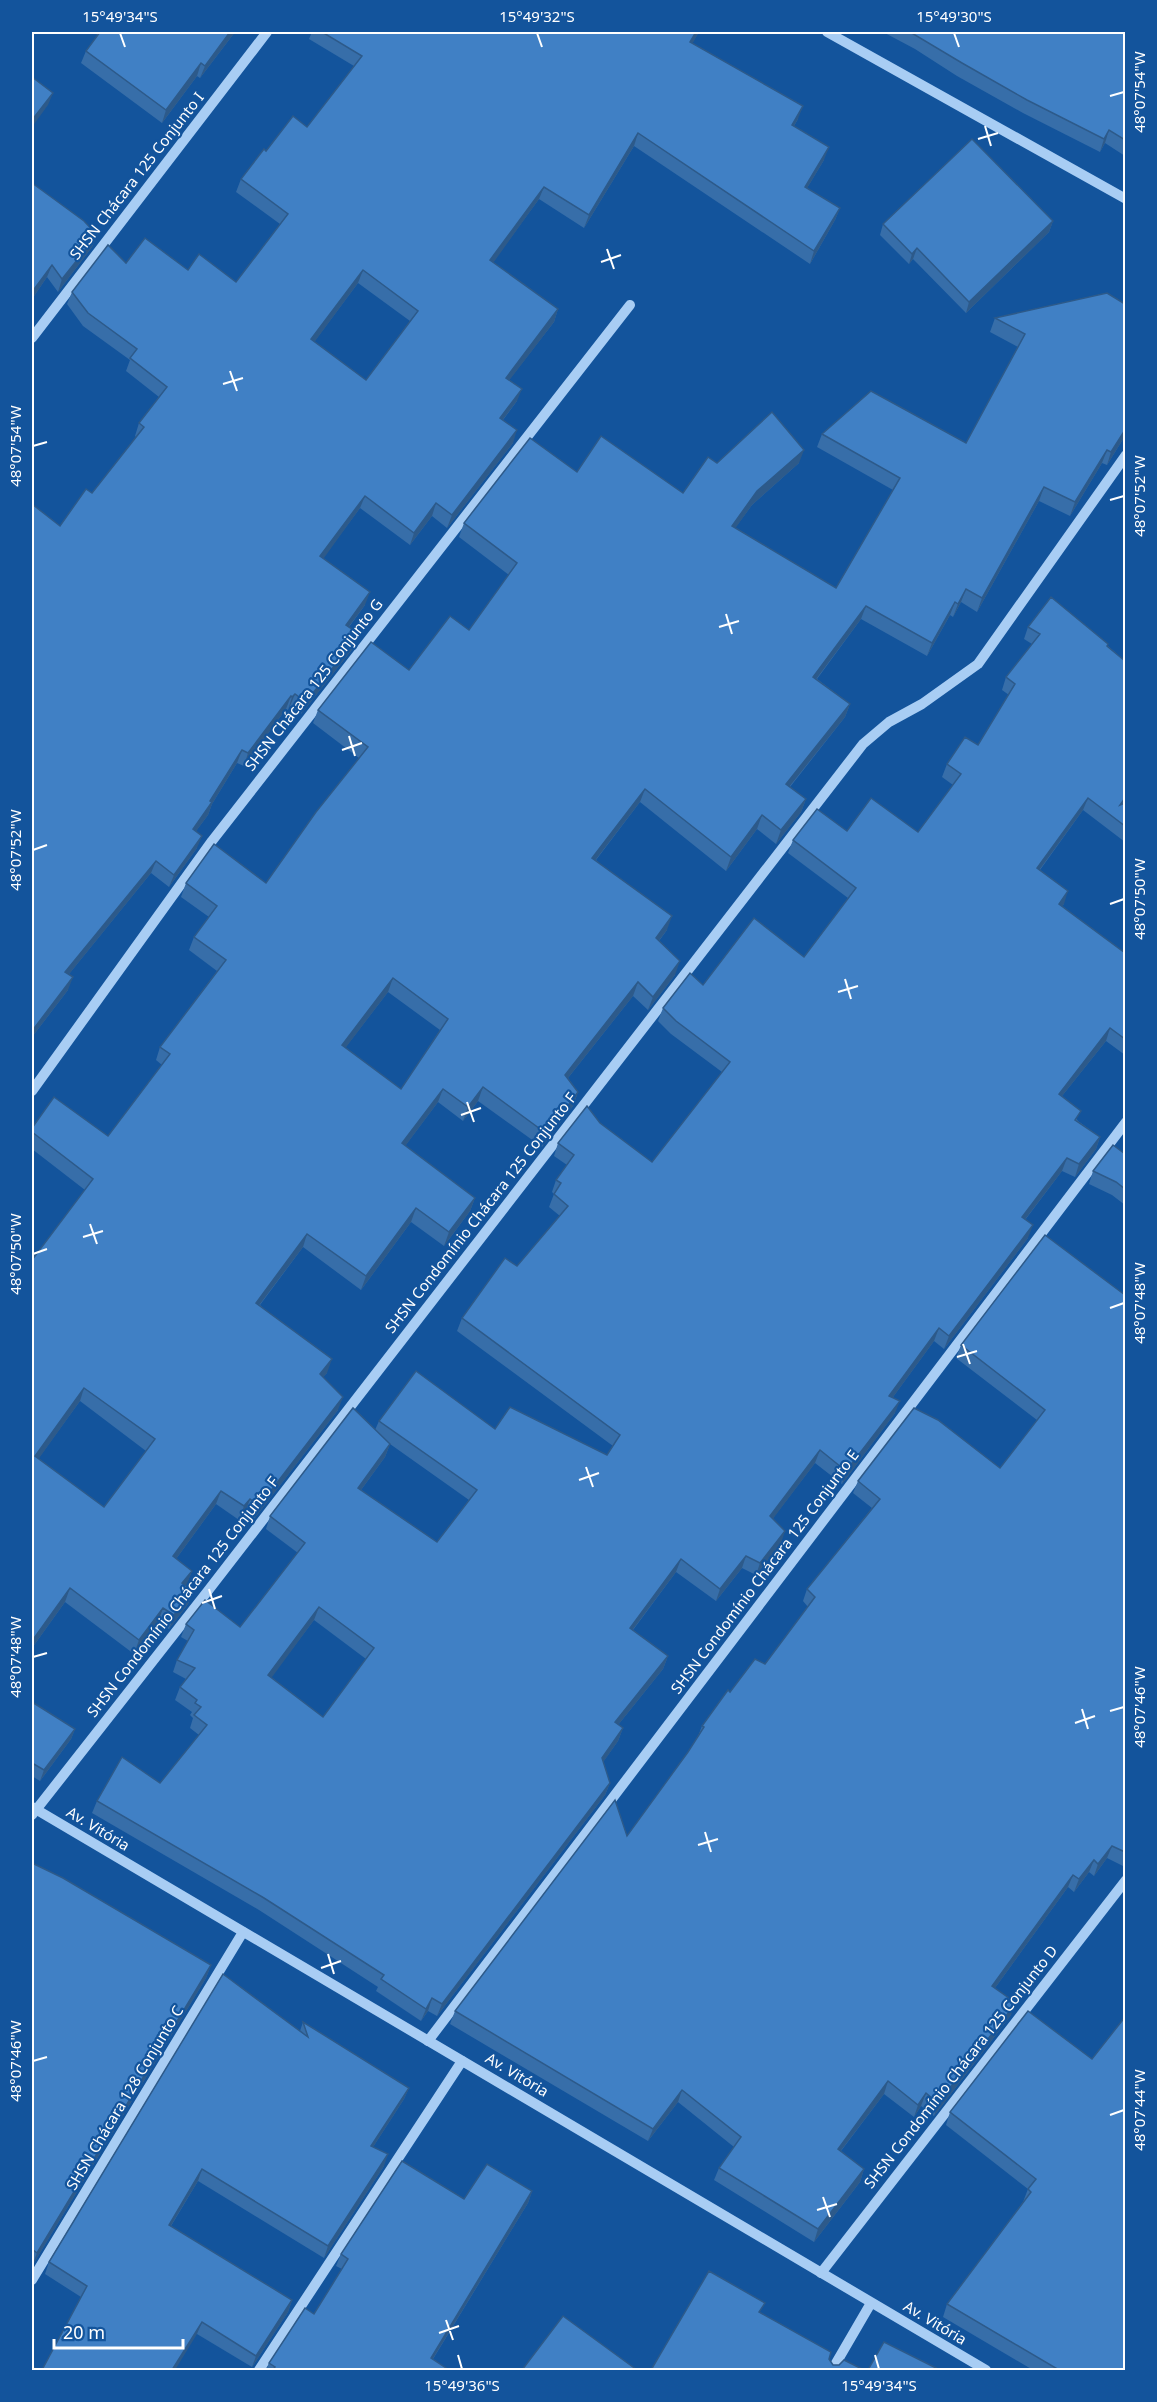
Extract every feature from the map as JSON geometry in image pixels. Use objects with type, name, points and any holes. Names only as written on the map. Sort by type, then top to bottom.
[{"type":"street","name":"SHSN Chácara 125 Conjunto I","points":[[32,338],[267,32]]},
{"type":"street","points":[[827,32],[1125,199]]},
{"type":"street","name":"SHSN Chácara 125 Conjunto G","points":[[32,1091],[212,841],[630,305]]},
{"type":"street","name":"SHSN Condomínio Chácara 125 Conjunto F","points":[[32,1810],[207,1592],[863,744],[889,722],[922,705],[978,664],[1125,455]]},
{"type":"street","name":"SHSN Condomínio Chácara 125 Conjunto E","points":[[428,2041],[1125,1122]]},
{"type":"street","name":"Av. Vitória","points":[[32,1810],[986,2370]]},
{"type":"street","name":"SHSN Condomínio Chácara 125 Conjunto D","points":[[821,2273],[1125,1880]]},
{"type":"street","name":"SHSN Chácara 128 Conjunto C","points":[[32,2280],[243,1932]]},
{"type":"street","points":[[259,2370],[462,2061]]},
{"type":"street","points":[[832,2370],[871,2303]]},
{"type":"building","points":[[100,32],[230,32],[205,66],[201,63],[166,110],[86,51]]},
{"type":"building","points":[[322,32],[696,32],[690,42],[803,106],[792,125],[829,147],[805,187],[840,208],[814,251],[638,133],[589,215],[544,187],[490,260],[558,309],[506,378],[522,389],[500,418],[517,430],[452,515],[436,503],[414,533],[365,496],[320,556],[370,592],[346,625],[359,634],[306,702],[295,694],[291,696],[248,753],[242,750],[210,801],[212,802],[193,829],[202,836],[174,875],[156,861],[65,972],[73,977],[32,1031],[32,504],[60,526],[86,489],[92,493],[144,427],[139,423],[167,387],[130,358],[137,349],[88,313],[72,292],[108,245],[126,263],[145,238],[188,270],[199,254],[236,282],[288,214],[241,179],[293,116],[307,127],[362,56]],"holes":[[[363,270],[418,311],[366,380],[311,339]]]},
{"type":"building","points":[[910,32],[1125,32],[1125,140],[1109,130],[1104,139],[1027,100]]},
{"type":"building","points":[[32,77],[53,93],[32,120]]},
{"type":"building","points":[[972,139],[1053,221],[969,302],[917,248],[912,254],[883,224]]},
{"type":"building","points":[[32,183],[84,221],[97,235],[62,279],[52,265],[32,292]]},
{"type":"building","points":[[1107,293],[1125,304],[1125,430],[1111,452],[1107,450],[1075,502],[1044,487],[982,598],[966,589],[958,604],[955,602],[932,643],[866,606],[813,677],[850,704],[786,784],[806,799],[781,830],[762,815],[731,857],[645,789],[592,858],[672,916],[656,938],[680,961],[653,997],[638,982],[565,1075],[578,1092],[547,1134],[483,1087],[468,1107],[443,1089],[402,1143],[475,1198],[449,1232],[416,1208],[366,1276],[307,1234],[256,1303],[332,1359],[320,1374],[343,1397],[259,1506],[250,1499],[244,1506],[221,1491],[173,1556],[192,1571],[182,1583],[193,1590],[174,1615],[163,1608],[139,1640],[70,1588],[32,1641],[32,1260],[93,1179],[32,1132],[32,1128],[54,1097],[108,1136],[170,1054],[160,1047],[226,960],[194,937],[217,906],[186,883],[214,844],[266,883],[316,812],[368,747],[318,710],[371,642],[409,670],[450,616],[469,630],[517,563],[464,523],[530,438],[577,472],[601,436],[683,493],[708,457],[717,463],[772,412],[804,450],[757,491],[732,526],[836,588],[900,478],[822,434],[871,391],[966,443],[1025,334],[995,318]],"holes":[[[393,978],[448,1019],[401,1089],[342,1045]],[[84,1388],[155,1439],[104,1507],[35,1456]]]},
{"type":"building","points":[[1051,597],[1125,661],[1125,798],[1120,805],[1125,803],[1125,826],[1088,798],[1037,868],[1068,891],[1059,904],[1125,953],[1125,1039],[1110,1028],[1059,1094],[1081,1111],[1075,1120],[1100,1137],[1079,1164],[1067,1158],[1022,1217],[1033,1225],[949,1336],[939,1328],[889,1396],[900,1401],[846,1471],[820,1450],[770,1516],[785,1531],[760,1563],[746,1556],[720,1589],[681,1559],[630,1628],[668,1656],[615,1722],[623,1728],[602,1758],[610,1783],[442,2004],[432,1998],[426,2009],[381,1979],[384,1975],[264,1898],[97,1801],[122,1757],[160,1783],[207,1725],[194,1715],[201,1707],[195,1703],[197,1700],[180,1687],[195,1668],[177,1660],[194,1630],[186,1624],[205,1600],[240,1627],[305,1543],[270,1516],[353,1408],[390,1444],[358,1488],[437,1542],[477,1490],[379,1421],[416,1371],[495,1429],[510,1407],[607,1455],[620,1435],[462,1318],[505,1258],[517,1266],[568,1206],[554,1194],[561,1183],[556,1180],[574,1155],[558,1143],[587,1106],[600,1123],[652,1162],[730,1062],[676,1021],[663,1008],[690,973],[703,985],[754,918],[804,957],[856,888],[793,840],[817,809],[847,831],[871,798],[918,832],[961,774],[947,764],[965,737],[978,745],[1015,684],[1006,677],[1040,634],[1028,627]],"holes":[[[319,1607],[374,1648],[323,1717],[268,1675]]]},
{"type":"building","points":[[1113,1145],[1125,1154],[1125,1189],[1093,1171]]},
{"type":"building","points":[[1045,1235],[1125,1295],[1125,1852],[1112,1846],[1098,1864],[1094,1860],[1079,1879],[1073,1875],[992,1986],[1016,2003],[938,2103],[926,2093],[918,2105],[888,2081],[838,2149],[864,2169],[818,2229],[719,2168],[741,2137],[682,2090],[653,2129],[455,2011],[615,1800],[627,1836],[688,1752],[704,1727],[702,1726],[728,1690],[730,1692],[755,1659],[765,1664],[815,1597],[807,1589],[880,1499],[858,1481],[914,1408],[938,1420],[1000,1468],[1045,1410],[961,1345]]},
{"type":"building","points":[[32,1702],[75,1729],[44,1770],[32,1763]]},
{"type":"building","points":[[32,1863],[63,1878],[211,1965],[37,2253],[32,2249]]},
{"type":"building","points":[[223,1974],[308,2037],[303,2022],[409,2088],[371,2146],[388,2154],[328,2246],[202,2169],[169,2225],[292,2300],[256,2356],[202,2322],[172,2370],[42,2370],[87,2286],[49,2262]]},
{"type":"building","points":[[1028,2011],[1092,2059],[1125,2017],[1125,2370],[1059,2370],[947,2304],[1031,2192],[1028,2189],[1036,2179],[950,2112]]},
{"type":"building","points":[[402,2161],[464,2199],[487,2164],[532,2191],[431,2358],[449,2370],[273,2370],[275,2367],[269,2363],[305,2308],[314,2314],[348,2259],[341,2254]]},
{"type":"building","points":[[709,2271],[765,2303],[759,2312],[831,2352],[829,2359],[833,2365],[839,2365],[844,2360],[864,2370],[651,2370]]},
{"type":"building","points":[[563,2316],[637,2370],[522,2370]]},
{"type":"building","points":[[884,2342],[940,2370],[868,2370]]}]
